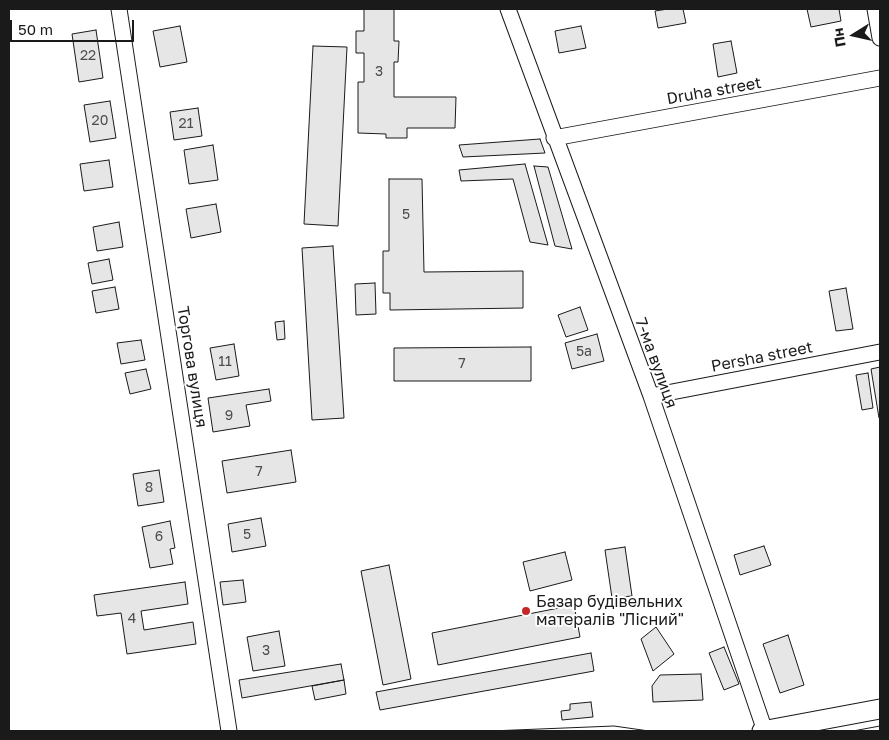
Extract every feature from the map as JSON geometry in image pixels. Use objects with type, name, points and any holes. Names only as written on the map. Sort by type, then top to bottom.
[{"type":"street","name":"Торгова вулиця","points":[[119,9],[229,731]]},
{"type":"street","name":"7-ма вулиця","points":[[508,9],[650,396],[763,731]]},
{"type":"street","points":[[875,9],[880,38]]},
{"type":"street","name":"Druha street","points":[[554,138],[880,78]]},
{"type":"street","name":"Persha street","points":[[650,396],[880,352]]},
{"type":"street","points":[[763,731],[880,709]]},
{"type":"building","points":[[364,9],[394,9],[394,41],[399,41],[398,62],[394,62],[394,97],[456,97],[455,128],[407,128],[407,138],[386,138],[386,134],[358,133],[358,82],[364,82],[364,53],[356,53],[356,31],[364,31]]},
{"type":"building","points":[[683,9],[686,23],[658,28],[655,11]]},
{"type":"building","points":[[807,9],[839,9],[841,21],[811,27]]},
{"type":"building","points":[[180,26],[187,62],[160,67],[153,31]]},
{"type":"building","points":[[581,26],[586,48],[559,53],[555,31]]},
{"type":"building","points":[[96,30],[103,78],[79,82],[72,34]]},
{"type":"building","points":[[731,41],[737,73],[718,77],[713,44]]},
{"type":"building","points":[[313,46],[347,47],[338,226],[304,224]]},
{"type":"building","points":[[110,101],[116,138],[90,142],[84,105]]},
{"type":"building","points":[[198,108],[202,136],[174,140],[170,112]]},
{"type":"building","points":[[540,139],[545,153],[463,157],[459,145]]},
{"type":"building","points":[[213,145],[218,180],[189,184],[184,150]]},
{"type":"building","points":[[109,160],[113,187],[84,191],[80,164]]},
{"type":"building","points":[[525,164],[548,245],[530,242],[513,179],[461,181],[459,170]]},
{"type":"building","points":[[534,166],[548,167],[572,249],[555,246]]},
{"type":"building","points":[[389,179],[422,179],[424,272],[523,271],[523,308],[390,310],[390,293],[383,293],[383,251],[389,251]]},
{"type":"building","points":[[216,204],[221,232],[191,238],[186,209]]},
{"type":"building","points":[[119,222],[123,247],[97,251],[93,227]]},
{"type":"building","points":[[333,246],[344,418],[312,420],[302,248]]},
{"type":"building","points":[[109,259],[113,280],[92,284],[88,263]]},
{"type":"building","points":[[375,283],[376,314],[356,315],[355,284]]},
{"type":"building","points":[[115,287],[119,309],[96,313],[92,291]]},
{"type":"building","points":[[846,288],[853,329],[836,331],[829,291]]},
{"type":"building","points":[[580,307],[588,330],[566,337],[558,315]]},
{"type":"building","points":[[284,321],[285,339],[277,340],[275,322]]},
{"type":"building","points":[[597,334],[604,361],[572,369],[565,343]]},
{"type":"building","points":[[141,340],[145,360],[121,364],[117,343]]},
{"type":"building","points":[[234,344],[239,376],[216,380],[210,348]]},
{"type":"building","points":[[531,347],[531,381],[394,381],[394,348]]},
{"type":"building","points":[[880,367],[880,417],[879,418],[871,369]]},
{"type":"building","points":[[146,369],[151,389],[130,394],[125,373]]},
{"type":"building","points":[[868,373],[873,408],[862,410],[856,375]]},
{"type":"building","points":[[269,389],[271,401],[246,405],[250,426],[213,432],[208,398]]},
{"type":"building","points":[[291,450],[296,482],[227,493],[222,461]]},
{"type":"building","points":[[159,470],[164,502],[138,506],[133,474]]},
{"type":"building","points":[[261,518],[266,546],[232,552],[228,524]]},
{"type":"building","points":[[170,521],[175,548],[170,549],[173,564],[150,568],[142,527]]},
{"type":"building","points":[[764,546],[771,565],[740,575],[734,555]]},
{"type":"building","points":[[625,547],[632,596],[612,598],[605,550]]},
{"type":"building","points":[[565,552],[572,580],[530,591],[523,562]]},
{"type":"building","points":[[389,565],[411,679],[383,685],[361,571]]},
{"type":"building","points":[[243,580],[246,602],[223,605],[220,582]]},
{"type":"building","points":[[185,582],[188,604],[141,611],[144,630],[193,622],[196,644],[127,654],[121,613],[97,616],[94,595]]},
{"type":"building","points":[[574,605],[580,637],[438,665],[432,633]]},
{"type":"building","points":[[656,627],[674,654],[653,671],[641,639]]},
{"type":"building","points":[[279,631],[285,666],[253,671],[247,637]]},
{"type":"building","points":[[788,635],[804,685],[780,693],[763,644]]},
{"type":"building","points":[[724,647],[739,684],[724,690],[709,653]]},
{"type":"building","points":[[591,653],[594,671],[380,710],[376,692]]},
{"type":"building","points":[[341,664],[344,680],[242,698],[239,680]]},
{"type":"building","points":[[701,674],[703,700],[653,702],[652,686],[660,675]]},
{"type":"building","points":[[344,680],[346,694],[315,700],[312,686]]},
{"type":"building","points":[[591,702],[593,717],[562,720],[561,711],[570,710],[570,704]]},
{"type":"tram line","points":[[490,731],[614,726],[649,731]]},
{"type":"tram line","points":[[853,731],[880,726]]},
{"type":"place","name":"Базар будівельних матералів \"Лісний\"","points":[[526,611]]}]
